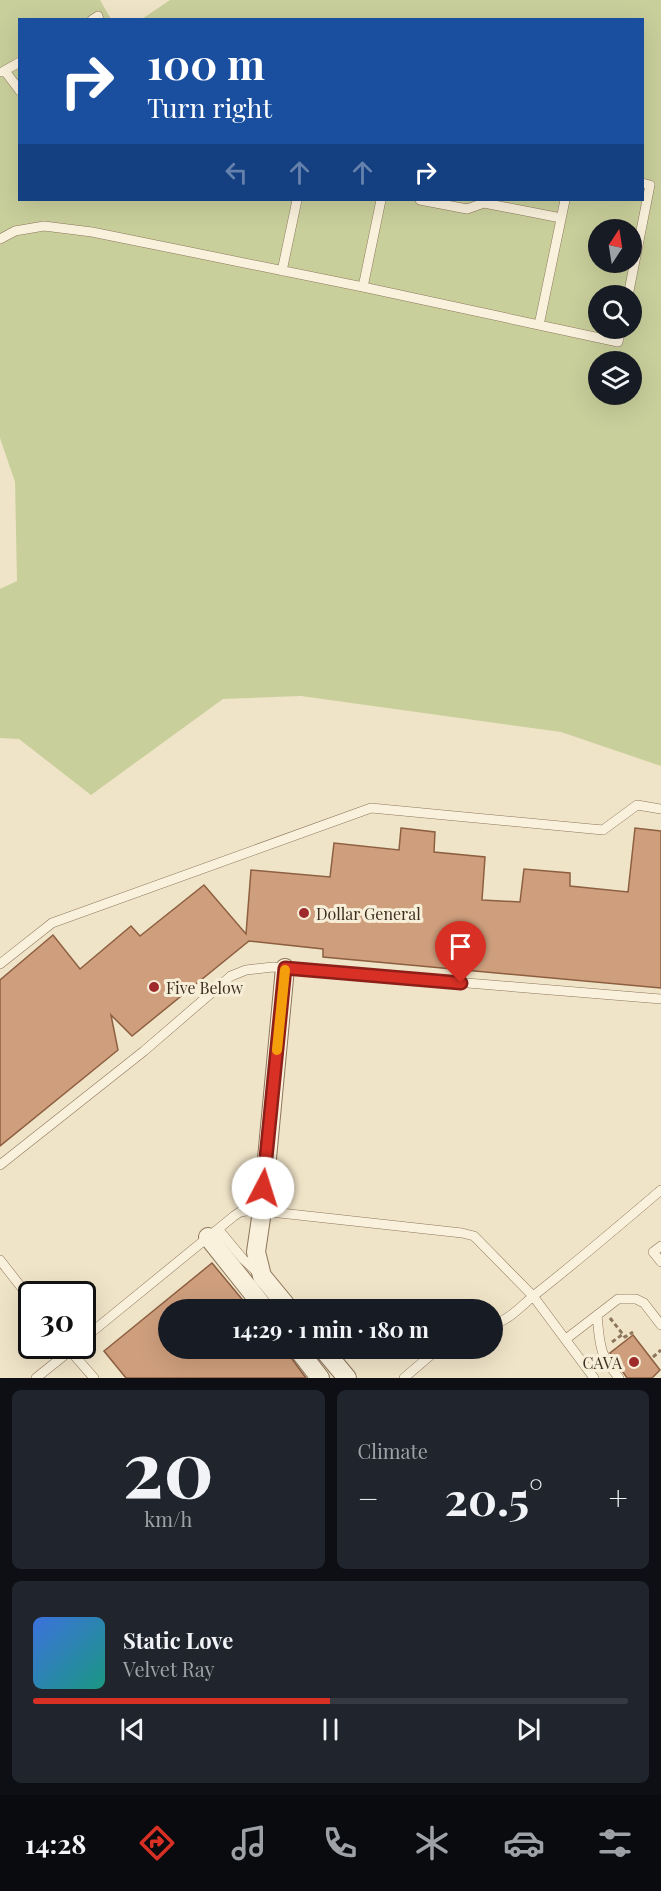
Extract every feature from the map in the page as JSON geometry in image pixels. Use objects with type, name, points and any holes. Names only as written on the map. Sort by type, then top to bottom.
[{"type":"street","points":[[281,1299],[262,1276],[256,1252],[262,1211],[285,968]]},
{"type":"street","points":[[213,1233],[258,1299]]},
{"type":"street","points":[[305,1359],[320,1378]]},
{"type":"street","points":[[331,1359],[347,1378]]},
{"type":"lane","points":[[18,63],[3,72],[18,89]]},
{"type":"lane","points":[[629,285],[650,185],[644,184]]},
{"type":"lane","points":[[282,271],[297,201]]},
{"type":"lane","points":[[363,287],[381,201]]},
{"type":"lane","points":[[425,201],[467,209],[484,203],[561,218]]},
{"type":"lane","points":[[539,325],[565,201]]},
{"type":"lane","points":[[0,239],[15,231],[44,226],[113,236],[588,336]]},
{"type":"lane","points":[[604,339],[618,342],[619,339]]},
{"type":"lane","points":[[0,964],[52,922],[371,808],[603,830],[638,805],[661,809]]},
{"type":"lane","points":[[0,1166],[144,1051],[231,976],[246,970],[273,967],[661,999]]},
{"type":"lane","points":[[503,1320],[585,1256],[661,1190]]},
{"type":"lane","points":[[96,1329],[240,1212],[262,1211],[467,1233],[474,1236],[533,1296],[594,1378]]},
{"type":"lane","points":[[213,1233],[262,1276]]},
{"type":"lane","points":[[661,1245],[653,1252],[661,1262]]},
{"type":"lane","points":[[0,1260],[18,1283]]},
{"type":"lane","points":[[566,1339],[618,1299],[636,1299],[644,1304],[661,1325]]},
{"type":"lane","points":[[600,1313],[600,1346],[606,1363],[619,1378]]},
{"type":"lane","points":[[36,1378],[57,1359]]},
{"type":"lane","points":[[80,1359],[94,1378]]},
{"type":"lane","points":[[404,1378],[426,1359]]},
{"type":"path","points":[[600,1313],[625,1337],[633,1332]]},
{"type":"path","points":[[653,1357],[661,1350]]},
{"type":"green space","points":[[0,0],[100,0],[110,18],[18,18],[18,201],[644,201],[644,18],[143,18],[170,0],[661,0],[661,766],[561,732],[301,696],[223,699],[91,795],[19,739],[0,738],[0,589],[17,581],[15,482],[0,438]]},
{"type":"building","points":[[401,828],[435,832],[434,852],[485,857],[482,900],[520,902],[524,869],[570,873],[570,886],[628,892],[635,828],[661,831],[661,988],[323,957],[323,949],[249,941],[132,1036],[111,1015],[118,1050],[0,1146],[0,980],[53,935],[80,969],[131,926],[140,936],[204,885],[246,934],[251,870],[330,877],[334,843],[399,850]]},
{"type":"building","points":[[212,1263],[242,1299],[168,1299]]},
{"type":"building","points":[[158,1307],[158,1359],[292,1359],[306,1378],[126,1378],[104,1351]]},
{"type":"building","name":"CAVA","points":[[633,1335],[660,1370],[652,1378],[627,1378],[610,1353]]},
{"type":"slow traffic","points":[[277,1050],[285,970]]},
{"type":"place","name":"Dollar General","points":[[304,913]]},
{"type":"place","name":"Five Below","points":[[154,987]]},
{"type":"place","name":"CAVA","points":[[634,1362]]},
{"type":"route","points":[[263,1188],[285,968],[461,983]]}]
